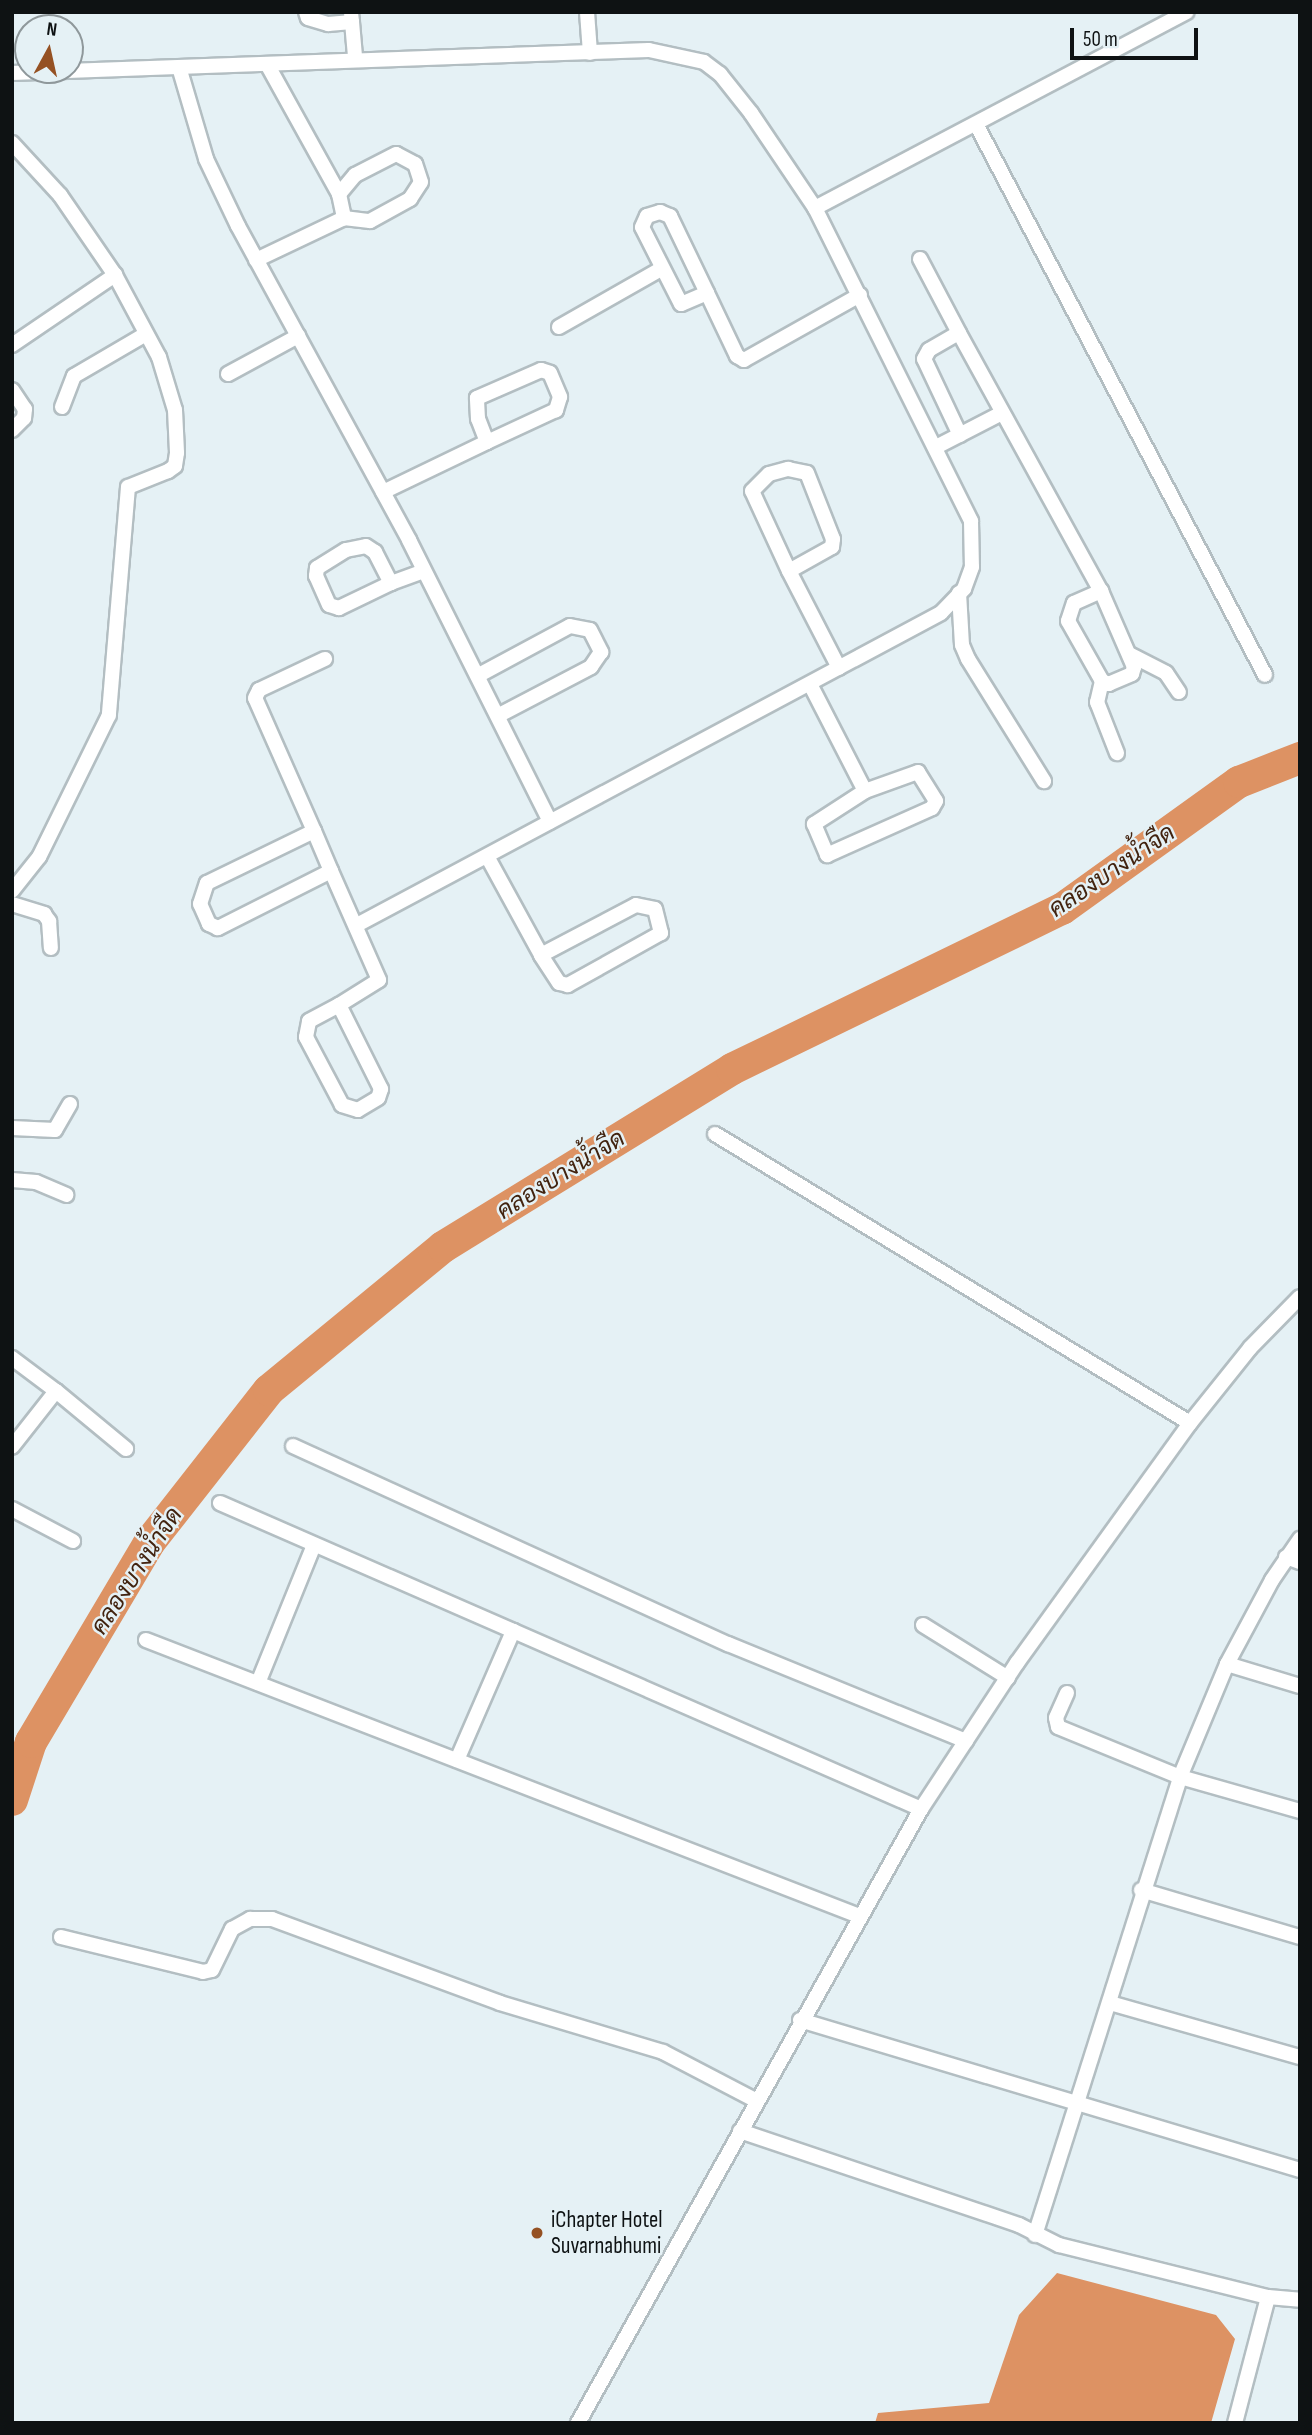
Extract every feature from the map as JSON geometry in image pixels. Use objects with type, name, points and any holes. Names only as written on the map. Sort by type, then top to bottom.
[{"type":"street","points":[[306,12],[315,21],[351,17],[355,60]]},
{"type":"street","points":[[587,12],[590,53]]},
{"type":"street","points":[[815,208],[1186,12]]},
{"type":"street","points":[[12,73],[649,50],[704,62],[720,74],[751,113],[815,208],[936,447],[973,534],[972,566],[959,593],[941,613],[550,822],[488,858],[357,925]]},
{"type":"street","points":[[267,64],[339,194],[344,218]]},
{"type":"street","points":[[179,67],[206,159],[256,260],[479,675],[550,822]]},
{"type":"street","points":[[976,124],[1265,675]]},
{"type":"street","points":[[12,144],[60,195],[115,275],[146,334],[175,410],[175,466],[128,487],[109,715],[38,858],[12,891]]},
{"type":"street","points":[[256,260],[344,218],[370,221],[418,192],[419,173],[404,154],[396,153],[355,175],[339,194]]},
{"type":"street","points":[[707,293],[676,302],[642,227],[648,216],[660,212],[670,216],[707,293],[737,356],[744,360],[860,295]]},
{"type":"street","points":[[920,259],[1000,414],[1101,591],[1130,655],[1132,674],[1109,684],[1102,681]]},
{"type":"street","points":[[559,327],[661,269]]},
{"type":"street","points":[[12,345],[115,275]]},
{"type":"street","points":[[959,332],[929,350],[924,359],[960,435]]},
{"type":"street","points":[[62,407],[74,376],[146,334]]},
{"type":"street","points":[[228,374],[298,336]]},
{"type":"street","points":[[383,492],[556,410],[560,397],[550,373],[530,372],[477,398],[478,419],[486,442]]},
{"type":"street","points":[[12,390],[24,409],[24,418],[12,430]]},
{"type":"street","points":[[936,447],[1000,414]]},
{"type":"street","points":[[789,571],[832,547],[833,539],[807,473],[788,468],[769,474],[751,491],[789,571],[839,668]]},
{"type":"street","points":[[391,583],[375,552],[366,547],[346,550],[317,568],[316,576],[329,605],[339,608],[391,583],[424,571]]},
{"type":"street","points":[[1101,591],[1074,603],[1068,621],[1102,681],[1099,711],[1117,753]]},
{"type":"street","points":[[959,593],[962,645],[968,659],[1044,781]]},
{"type":"street","points":[[479,675],[570,626],[590,630],[601,653],[591,667],[499,715]]},
{"type":"street","points":[[1130,655],[1166,673],[1179,692]]},
{"type":"street","points":[[326,659],[259,690],[255,698],[379,980],[309,1021],[306,1037],[342,1105],[358,1110],[378,1098],[381,1089],[339,1005]]},
{"type":"street","points":[[810,684],[864,791]]},
{"type":"street","points":[[918,772],[936,801],[932,808],[827,855],[814,824],[864,791],[918,772]]},
{"type":"street","points":[[314,831],[207,883],[200,895],[203,915],[218,928],[331,871]]},
{"type":"street","points":[[488,858],[541,955],[559,983],[568,985],[655,938],[661,933],[661,919],[647,905],[636,905],[541,955]]},
{"type":"street","points":[[12,904],[44,914],[49,921],[51,948]]},
{"type":"street","points":[[12,1128],[55,1130],[70,1104]]},
{"type":"street","points":[[715,1134],[1190,1423]]},
{"type":"street","points":[[12,1180],[36,1181],[66,1195]]},
{"type":"street","points":[[578,2423],[800,2020],[921,1809],[1008,1678],[1190,1423],[1250,1348],[1300,1297]]},
{"type":"street","points":[[12,1358],[126,1449]]},
{"type":"street","points":[[12,1447],[56,1391]]},
{"type":"street","points":[[293,1446],[728,1644],[966,1741]]},
{"type":"street","points":[[220,1503],[921,1809]]},
{"type":"street","points":[[12,1509],[73,1541]]},
{"type":"street","points":[[1035,2235],[1110,2003],[1141,1890],[1180,1777],[1227,1664],[1293,1559],[1300,1539]]},
{"type":"street","points":[[258,1683],[314,1545]]},
{"type":"street","points":[[923,1625],[1008,1678]]},
{"type":"street","points":[[457,1760],[513,1631]]},
{"type":"street","points":[[146,1640],[859,1916]]},
{"type":"street","points":[[1227,1664],[1300,1686]]},
{"type":"street","points":[[1067,1693],[1056,1718],[1058,1727],[1180,1777],[1300,1811]]},
{"type":"street","points":[[1141,1890],[1300,1937]]},
{"type":"street","points":[[61,1937],[203,1972],[212,1970],[232,1929],[250,1919],[272,1919],[500,2003],[663,2052],[757,2101]]},
{"type":"street","points":[[1110,2003],[1300,2057]]},
{"type":"street","points":[[800,2020],[1300,2170]]},
{"type":"street","points":[[740,2131],[1019,2225],[1035,2235],[1268,2297],[1300,2300]]},
{"type":"street","points":[[1235,2423],[1268,2297]]},
{"type":"shaded area","points":[[1057,2273],[1216,2315],[1235,2339],[1211,2423],[875,2423],[878,2413],[989,2403],[1019,2315]]},
{"type":"waterway","name":"คลองบางน้ำจืด","points":[[12,1800],[31,1742],[149,1543],[269,1390],[443,1247],[732,1069],[1062,909],[1239,782],[1300,758]]},
{"type":"place","name":"iChapter Hotel Suvarnabhumi","points":[[537,2233]]}]
